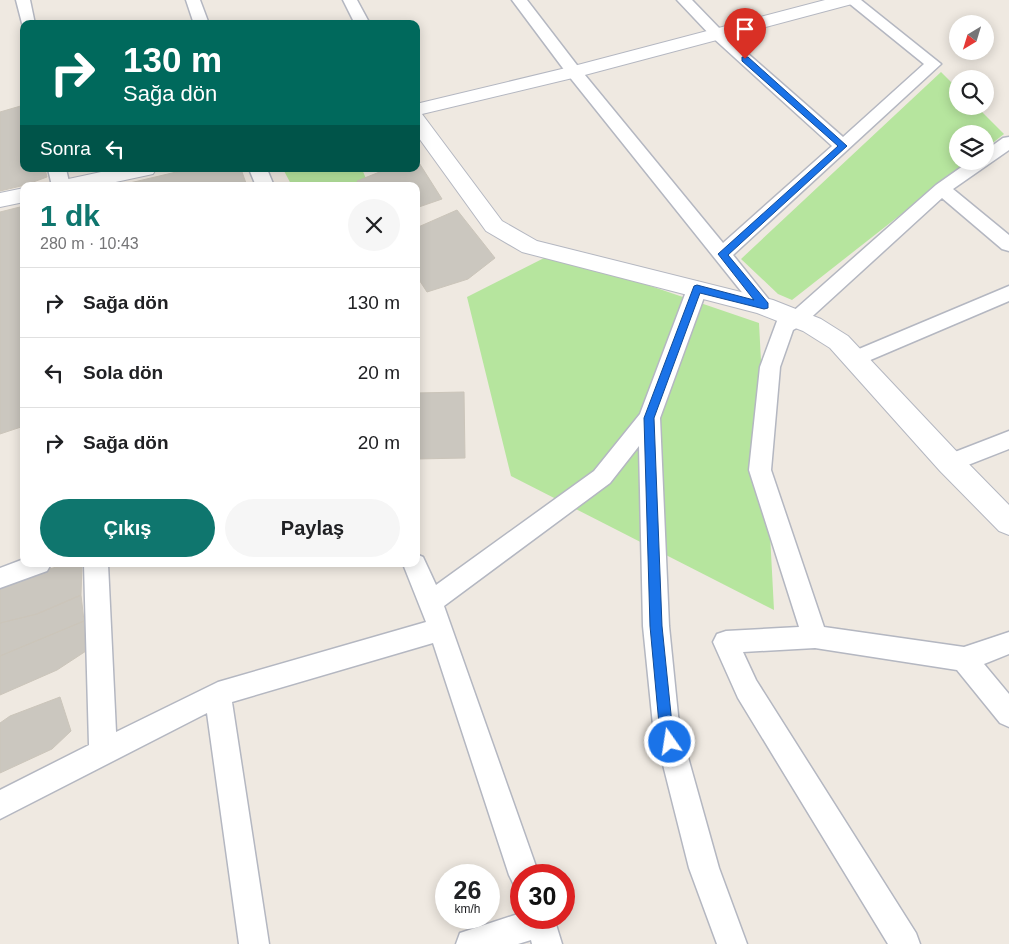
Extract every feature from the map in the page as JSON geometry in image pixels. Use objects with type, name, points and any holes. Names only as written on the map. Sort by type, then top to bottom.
[{"type":"street","points":[[23,0],[27,20]]},
{"type":"street","points":[[193,0],[200,20]]},
{"type":"street","points":[[350,0],[361,20]]},
{"type":"street","points":[[519,0],[574,72],[764,306]]},
{"type":"street","points":[[684,0],[717,34],[843,146]]},
{"type":"street","points":[[420,109],[574,72],[846,0]]},
{"type":"street","points":[[723,254],[933,64],[852,0]]},
{"type":"street","points":[[420,124],[494,226],[530,247],[764,306],[812,325],[839,342],[1009,523]]},
{"type":"street","points":[[994,153],[1009,142]]},
{"type":"street","points":[[815,637],[760,470],[770,367],[784,326],[797,319],[942,189],[970,170]]},
{"type":"street","points":[[86,182],[131,172]]},
{"type":"street","points":[[942,189],[1009,245]]},
{"type":"street","points":[[0,200],[20,197]]},
{"type":"street","points":[[430,602],[602,478],[649,418],[697,289]]},
{"type":"street","points":[[854,359],[1009,293]]},
{"type":"street","points":[[649,418],[656,626],[666,724],[704,868],[732,944]]},
{"type":"street","points":[[950,462],[1009,440]]},
{"type":"street","points":[[0,578],[31,567]]},
{"type":"street","points":[[96,567],[103,753]]},
{"type":"street","points":[[416,567],[442,629],[520,864]]},
{"type":"street","points":[[0,805],[218,694],[442,629]]},
{"type":"street","points":[[905,944],[747,689],[726,642],[815,637],[964,659],[1009,643]]},
{"type":"street","points":[[964,659],[1009,714]]},
{"type":"street","points":[[218,694],[254,944]]},
{"type":"street","points":[[471,944],[538,929]]},
{"type":"green space","points":[[941,72],[949,80],[949,115],[985,115],[1004,134],[994,142],[994,125],[949,125],[949,170],[958,170],[792,300],[778,294],[741,259]]},
{"type":"green space","points":[[285,172],[363,172],[367,182],[290,182]]},
{"type":"green space","points":[[554,253],[759,323],[774,610],[511,476],[467,297]]},
{"type":"building","points":[[20,106],[20,172],[46,172],[47,177],[33,182],[20,182],[20,186],[0,191],[0,112]]},
{"type":"building","points":[[420,164],[442,199],[420,207],[420,182],[357,181],[380,172],[420,172]]},
{"type":"building","points":[[176,172],[242,172],[246,182],[134,182]]},
{"type":"building","points":[[20,207],[20,427],[0,434],[0,212]]},
{"type":"building","points":[[457,210],[495,258],[468,279],[427,292],[420,281],[420,226]]},
{"type":"building","points":[[464,392],[465,458],[420,459],[420,393]]},
{"type":"building","points":[[57,567],[82,567],[81,595],[37,614],[0,623],[0,582]]},
{"type":"building","points":[[81,595],[84,621],[0,656],[0,623],[37,614]]},
{"type":"building","points":[[84,621],[86,651],[57,670],[0,695],[0,656]]},
{"type":"building","points":[[60,697],[71,731],[52,749],[0,773],[0,723],[10,716]]},
{"type":"route","points":[[670,742],[666,724],[656,626],[649,418],[697,289],[764,306],[723,254],[843,146],[745,59]]}]
